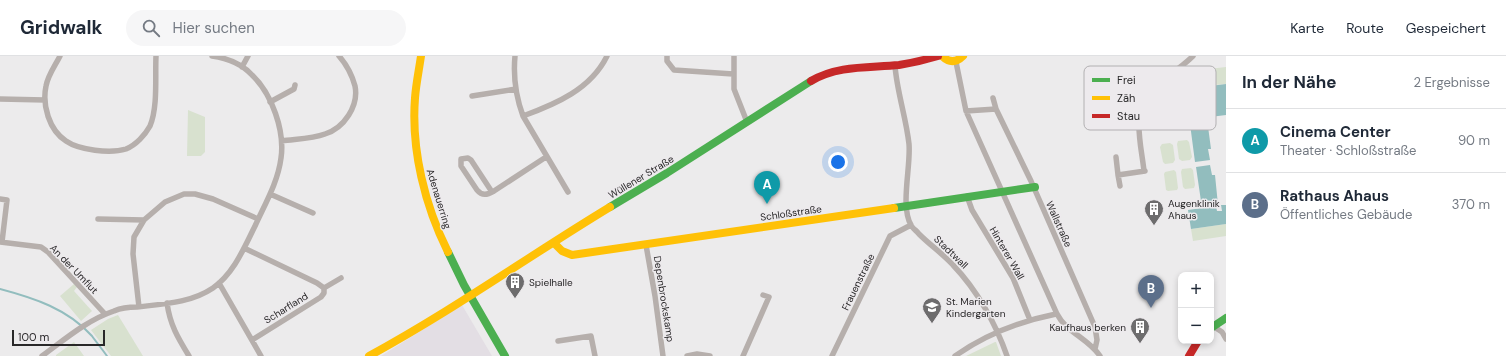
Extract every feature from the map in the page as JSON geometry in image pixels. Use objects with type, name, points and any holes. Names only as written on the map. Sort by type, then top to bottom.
[{"type":"street","points":[[60,56],[48,80],[45,100],[48,117],[56,131],[66,141],[81,148],[108,151],[125,149],[137,142],[144,135],[149,126],[153,115],[156,56]]},
{"type":"street","points":[[42,356],[105,314],[126,308],[187,300],[209,290],[219,283],[231,270],[244,248],[270,194],[280,165],[282,141],[278,119],[258,81],[252,74],[242,67],[227,60],[212,56]]},
{"type":"street","points":[[242,67],[248,56]]},
{"type":"street","points":[[282,141],[325,134],[337,128],[346,119],[355,100],[355,86],[349,72],[339,56]]},
{"type":"street","name":"Adenauerring","points":[[421,56],[415,90],[414,120],[418,164],[433,218],[448,253],[470,297],[505,356]]},
{"type":"street","points":[[515,56],[514,67],[516,89],[523,116],[568,192]]},
{"type":"street","points":[[523,116],[564,99],[588,82],[603,64],[607,56]]},
{"type":"street","points":[[667,56],[667,61],[674,70],[733,74]]},
{"type":"street","points":[[734,56],[734,89],[747,122]]},
{"type":"street","name":"Wüllener Straße","points":[[369,356],[470,297],[582,224],[621,202],[815,79],[830,72],[856,66],[895,66],[938,56]]},
{"type":"street","points":[[942,56],[947,61],[956,62],[963,56]]},
{"type":"street","points":[[1182,66],[1193,56]]},
{"type":"street","points":[[956,62],[966,111],[1000,191],[1055,312],[1062,323],[1095,349],[1100,356]]},
{"type":"street","points":[[895,66],[896,84],[908,144],[908,173],[905,206]]},
{"type":"street","points":[[270,102],[294,89],[295,85]]},
{"type":"street","points":[[472,96],[516,89]]},
{"type":"street","name":"Wallstraße","points":[[993,98],[996,109],[1034,187],[1095,327],[1097,340],[1095,349]]},
{"type":"street","points":[[0,100],[45,100]]},
{"type":"street","points":[[966,111],[996,109]]},
{"type":"street","points":[[1118,175],[1144,170],[1139,130]]},
{"type":"street","points":[[492,192],[471,160],[468,158],[462,159],[461,166],[477,190],[484,195],[492,192],[546,157]]},
{"type":"street","points":[[1116,157],[1120,186]]},
{"type":"street","name":"Schloßstraße","points":[[554,243],[560,251],[572,256],[1034,187]]},
{"type":"street","points":[[139,307],[133,249],[136,231],[144,220],[161,206],[184,194],[195,194],[213,199],[258,220]]},
{"type":"street","points":[[270,194],[314,213]]},
{"type":"street","name":"Hinterer Wall","points":[[967,196],[972,210],[1012,278],[1030,320]]},
{"type":"street","name":"An der Umflut","points":[[0,200],[7,200],[1,242],[41,247],[48,252],[105,314]]},
{"type":"street","name":"Stadtwall","points":[[905,206],[911,225],[952,264],[967,281],[998,333],[1007,356]]},
{"type":"street","points":[[98,218],[144,220]]},
{"type":"street","name":"Frauenstraße","points":[[832,356],[890,236],[911,225]]},
{"type":"street","name":"Depenbrockskamp","points":[[646,245],[663,356]]},
{"type":"street","name":"Scharfland","points":[[244,248],[317,283],[324,288]]},
{"type":"street","name":"Scharfland","points":[[324,288],[341,278]]},
{"type":"street","points":[[219,283],[261,356]]},
{"type":"street","name":"Scharfland","points":[[252,340],[321,297],[324,293],[324,288]]},
{"type":"street","points":[[744,356],[769,297],[763,294]]},
{"type":"street","points":[[167,303],[168,314],[173,330],[189,356]]},
{"type":"street","points":[[955,356],[978,342],[998,333],[1055,312]]},
{"type":"street","points":[[1214,326],[1226,318]]},
{"type":"street","points":[[1214,328],[1222,332],[1226,340]]},
{"type":"street","points":[[558,341],[591,336],[595,356]]},
{"type":"street","points":[[1189,356],[1196,344]]},
{"type":"street","points":[[687,356],[697,354],[710,356]]},
{"type":"shaded area","points":[[462,305],[492,356],[381,356]]},
{"type":"green space","points":[[1226,67],[1226,84],[1216,85],[1216,68]]},
{"type":"green space","points":[[188,110],[205,117],[205,152],[201,156],[187,156]]},
{"type":"green space","points":[[1187,140],[1189,142],[1192,157],[1190,160],[1182,161],[1179,159],[1177,144],[1178,141]]},
{"type":"green space","points":[[1170,143],[1173,145],[1175,160],[1173,163],[1165,164],[1163,162],[1160,147],[1162,144]]},
{"type":"green space","points":[[1191,168],[1193,170],[1195,185],[1194,188],[1185,189],[1183,187],[1181,172],[1182,169]]},
{"type":"green space","points":[[1174,170],[1176,172],[1178,188],[1177,190],[1168,191],[1166,190],[1164,174],[1165,172]]},
{"type":"green space","points":[[1226,224],[1226,236],[1193,241],[1191,229]]},
{"type":"green space","points":[[74,284],[77,287],[74,291],[92,311],[81,321],[60,296]]},
{"type":"green space","points":[[118,315],[143,356],[111,356],[91,330],[108,319]]},
{"type":"green space","points":[[74,342],[84,356],[56,356],[56,355]]},
{"type":"green space","points":[[995,342],[1001,356],[966,356]]},
{"type":"water","points":[[1226,84],[1226,115],[1216,116],[1216,85]]},
{"type":"water","points":[[1191,130],[1208,130],[1211,149],[1208,149],[1210,160],[1195,162]]},
{"type":"water","points":[[1210,165],[1212,175],[1215,175],[1218,205],[1216,206],[1217,211],[1222,211],[1221,205],[1226,205],[1226,224],[1191,229],[1188,210],[1202,208],[1196,167]]},
{"type":"waterway","points":[[0,289],[25,296],[61,312],[83,327],[107,356]]},
{"type":"traffic: fast","points":[[610,207],[667,173],[811,81]]},
{"type":"traffic: fast","points":[[894,208],[1035,187]]},
{"type":"traffic: fast","points":[[448,252],[464,285],[505,356]]},
{"type":"traffic: fast","points":[[1214,326],[1226,318]]},
{"type":"traffic: slow","points":[[421,56],[415,93],[415,138],[421,177],[426,197],[448,252]]},
{"type":"traffic: slow","points":[[942,56],[950,61],[958,60],[963,56]]},
{"type":"traffic: slow","points":[[369,356],[430,321],[610,207]]},
{"type":"traffic: slow","points":[[554,243],[562,251],[572,255],[894,208]]},
{"type":"traffic: jam","points":[[811,81],[832,72],[854,68],[899,65],[938,56]]},
{"type":"traffic: jam","points":[[1189,356],[1196,344]]},
{"type":"place","name":"Cinema Center","points":[[767,204]]},
{"type":"place","name":"Augenklinik Ahaus","points":[[1154,226]]},
{"type":"place","name":"Spielhalle","points":[[515,299]]},
{"type":"place","name":"Rathaus Ahaus","points":[[1151,308]]},
{"type":"place","name":"St. Marien Kindergarten","points":[[932,324]]},
{"type":"place","name":"Kaufhaus berken","points":[[1140,344]]}]
